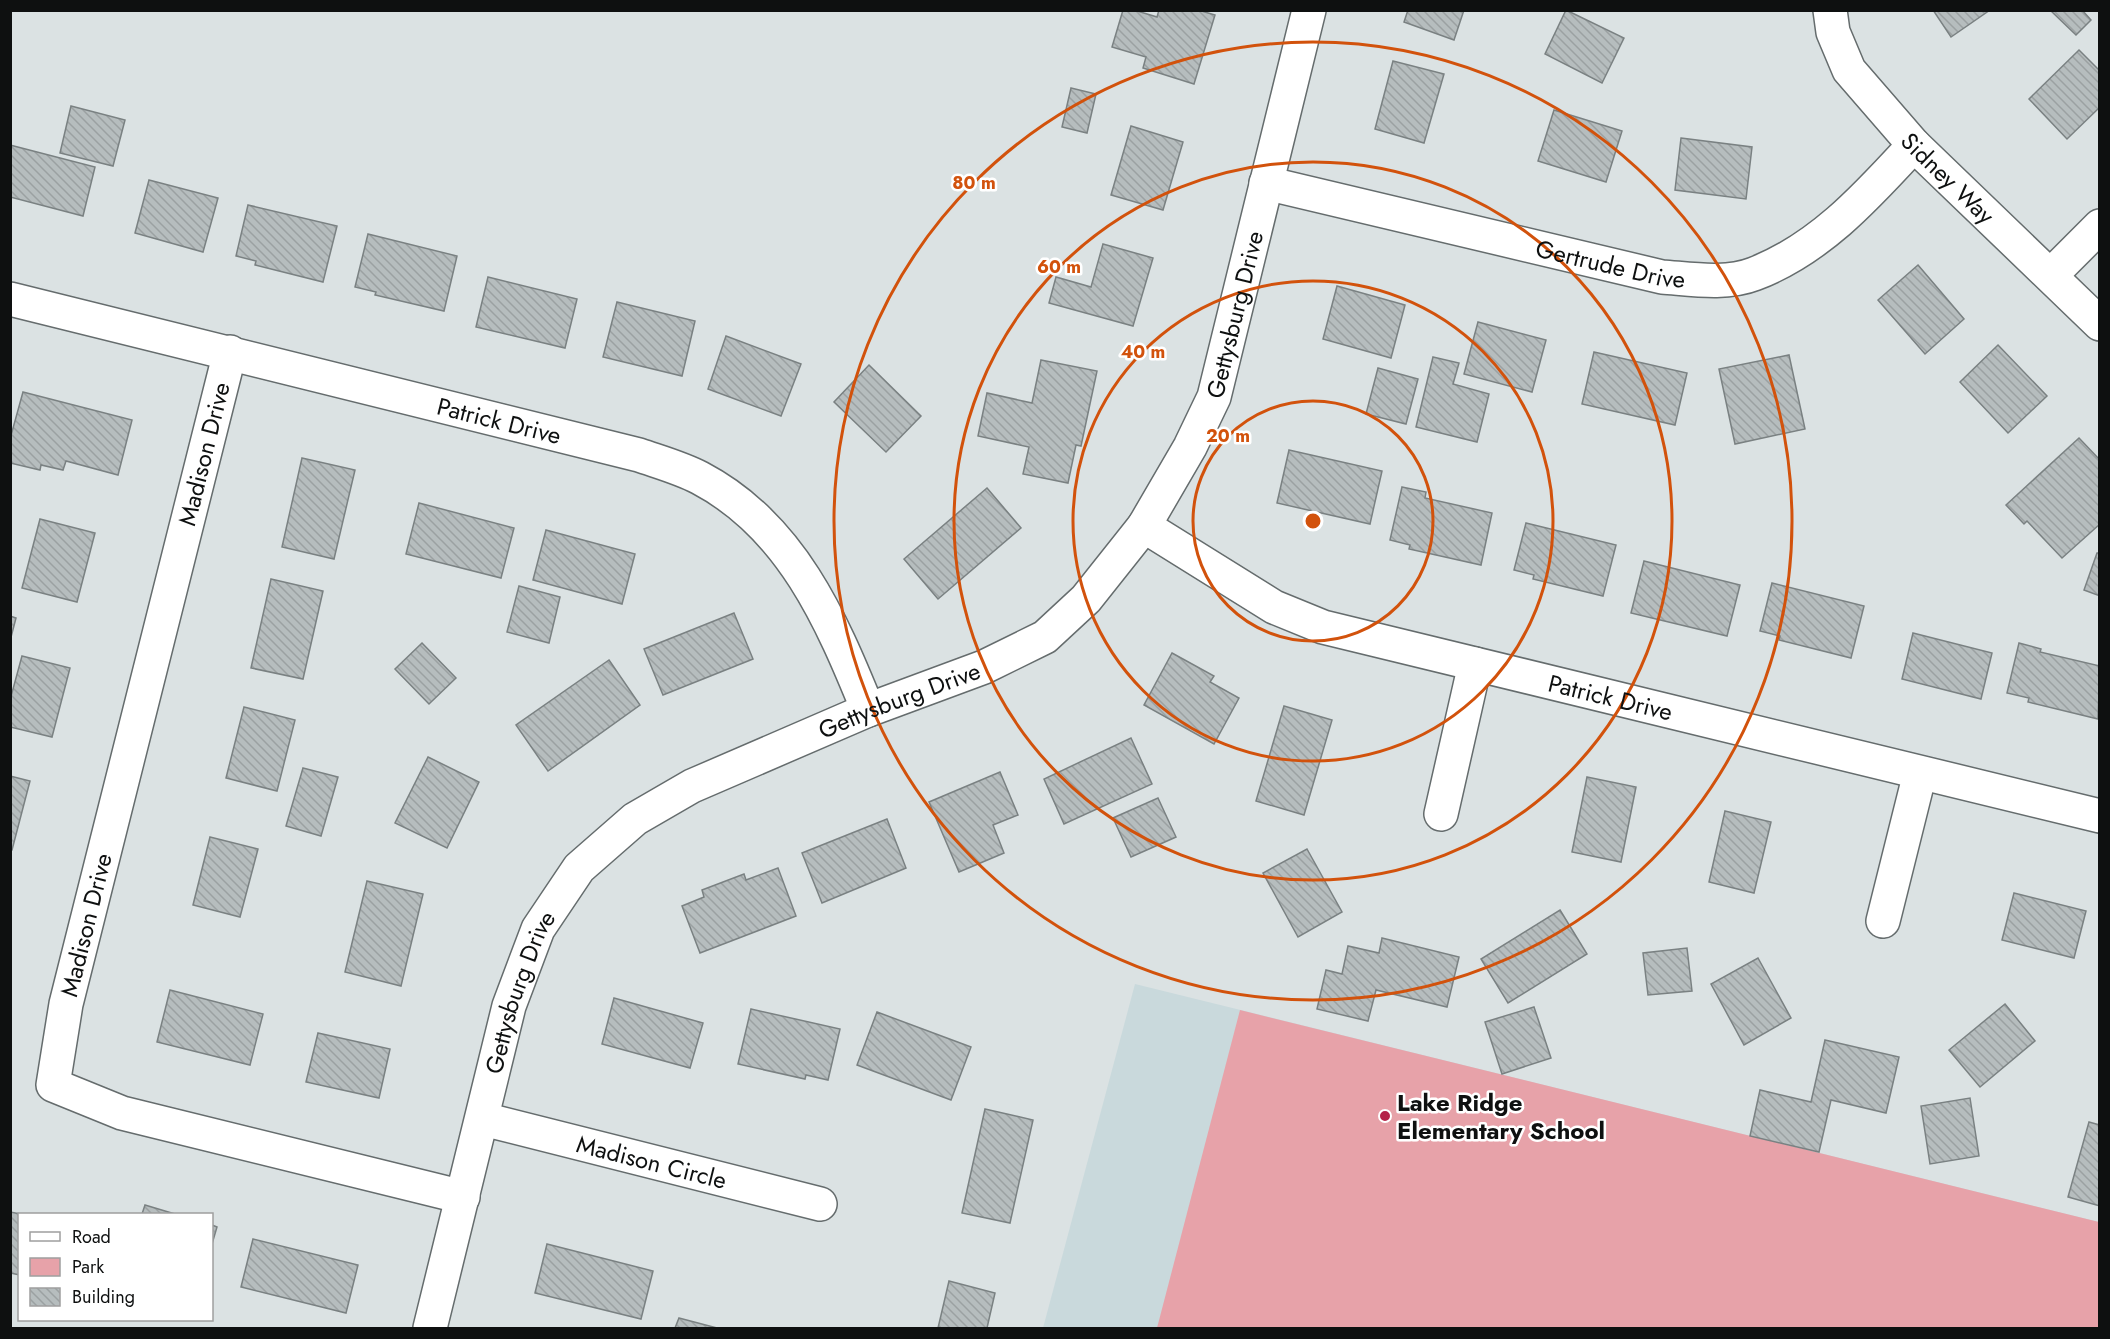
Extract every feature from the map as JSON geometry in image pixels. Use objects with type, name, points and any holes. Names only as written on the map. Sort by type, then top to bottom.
[{"type":"street","name":"Gettysburg Drive","points":[[430,1329],[509,1006],[538,929],[579,868],[635,819],[692,786],[868,710],[984,667],[1045,636],[1086,599],[1144,526],[1190,447],[1214,398],[1309,10]]},
{"type":"street","name":"Sidney Way","points":[[1830,10],[1833,32],[1849,70],[1914,145],[2100,324]]},
{"type":"street","name":"Gertrude Drive","points":[[1266,183],[1662,277],[1707,281],[1752,275],[1808,246],[1861,201],[1914,145]]},
{"type":"street","points":[[2051,275],[2100,226]]},
{"type":"street","name":"Patrick Drive","points":[[10,299],[639,454],[699,477],[740,504],[776,538],[807,579],[841,643],[868,710]]},
{"type":"street","name":"Madison Drive","points":[[230,352],[66,1004],[52,1085],[122,1113],[463,1197]]},
{"type":"street","name":"Patrick Drive","points":[[1144,526],[1274,608],[1323,627],[2100,816]]},
{"type":"street","points":[[1441,814],[1475,664]]},
{"type":"street","points":[[1884,921],[1920,773]]},
{"type":"street","name":"Madison Circle","points":[[483,1119],[820,1204]]},
{"type":"shaded area","name":"Lake Ridge Elementary School","points":[[1135,984],[2099,1222],[2099,1328],[1043,1328]]},
{"type":"green space","name":"Lake Ridge Elementary School","points":[[1240,1010],[2099,1222],[2099,1328],[1157,1328]]},
{"type":"building","points":[[1123,10],[1134,10],[1157,17],[1159,10],[1198,10],[1215,15],[1194,84],[1143,68],[1146,57],[1112,47]]},
{"type":"building","points":[[1408,10],[1464,10],[1454,40],[1404,22]]},
{"type":"building","points":[[1566,10],[1624,38],[1602,83],[1545,54]]},
{"type":"building","points":[[1933,10],[1990,10],[1951,37]]},
{"type":"building","points":[[2050,10],[2082,10],[2091,20],[2076,35]]},
{"type":"building","points":[[2079,50],[2100,71],[2100,107],[2067,139],[2029,99]]},
{"type":"building","points":[[1393,61],[1444,74],[1424,143],[1375,129]]},
{"type":"building","points":[[1071,88],[1096,94],[1087,133],[1062,127]]},
{"type":"building","points":[[71,106],[125,120],[113,166],[60,153]]},
{"type":"building","points":[[1554,110],[1622,131],[1606,182],[1538,161]]},
{"type":"building","points":[[1131,126],[1183,142],[1163,210],[1111,195]]},
{"type":"building","points":[[1681,138],[1752,147],[1746,199],[1675,190]]},
{"type":"building","points":[[10,145],[95,167],[83,216],[10,197]]},
{"type":"building","points":[[149,180],[218,198],[203,252],[135,233]]},
{"type":"building","points":[[248,205],[337,226],[323,282],[255,265],[256,261],[236,256]]},
{"type":"building","points":[[368,234],[457,256],[444,311],[375,295],[376,292],[355,287]]},
{"type":"building","points":[[1103,244],[1153,258],[1133,326],[1049,303],[1056,277],[1091,287]]},
{"type":"building","points":[[1918,265],[1964,319],[1925,354],[1878,300]]},
{"type":"building","points":[[488,277],[577,299],[565,348],[476,327]]},
{"type":"building","points":[[1337,286],[1405,305],[1391,358],[1323,339]]},
{"type":"building","points":[[617,302],[695,321],[682,376],[603,357]]},
{"type":"building","points":[[1478,322],[1546,340],[1532,392],[1464,374]]},
{"type":"building","points":[[726,336],[801,364],[781,416],[708,389]]},
{"type":"building","points":[[1998,345],[2047,396],[2008,433],[1960,382]]},
{"type":"building","points":[[1594,352],[1687,373],[1675,425],[1582,404]]},
{"type":"building","points":[[1789,355],[1805,429],[1735,444],[1719,369]]},
{"type":"building","points":[[1433,357],[1459,363],[1453,384],[1489,394],[1477,442],[1416,427]]},
{"type":"building","points":[[1041,360],[1097,371],[1081,446],[1076,445],[1068,483],[1023,474],[1029,447],[978,436],[987,393],[1032,403]]},
{"type":"building","points":[[869,365],[921,416],[886,452],[834,402]]},
{"type":"building","points":[[1378,368],[1418,379],[1406,424],[1366,414]]},
{"type":"building","points":[[23,392],[132,420],[118,475],[66,461],[63,470],[41,465],[40,470],[10,463],[10,439]]},
{"type":"building","points":[[2079,438],[2100,460],[2100,524],[2062,558],[2027,521],[2024,524],[2006,505]]},
{"type":"building","points":[[1289,450],[1382,471],[1370,524],[1277,503]]},
{"type":"building","points":[[302,458],[355,470],[334,559],[282,547]]},
{"type":"building","points":[[1402,487],[1426,492],[1425,498],[1492,513],[1481,565],[1409,549],[1410,545],[1390,540]]},
{"type":"building","points":[[987,488],[1021,528],[938,599],[904,559]]},
{"type":"building","points":[[419,503],[514,528],[501,578],[406,554]]},
{"type":"building","points":[[40,519],[95,533],[77,602],[22,588]]},
{"type":"building","points":[[1526,523],[1616,545],[1603,596],[1533,579],[1534,575],[1514,570]]},
{"type":"building","points":[[546,530],[635,554],[622,604],[533,580]]},
{"type":"building","points":[[2097,553],[2100,553],[2100,596],[2084,590]]},
{"type":"building","points":[[1644,561],[1740,585],[1727,636],[1631,613]]},
{"type":"building","points":[[271,579],[323,591],[303,679],[251,668]]},
{"type":"building","points":[[1772,583],[1864,606],[1851,658],[1779,640],[1780,636],[1760,631]]},
{"type":"building","points":[[519,586],[560,597],[549,643],[507,632]]},
{"type":"building","points":[[734,613],[753,659],[663,695],[644,649]]},
{"type":"building","points":[[10,616],[16,618],[10,641]]},
{"type":"building","points":[[1913,633],[1992,653],[1981,699],[1902,679]]},
{"type":"building","points":[[422,643],[456,678],[429,704],[395,669]]},
{"type":"building","points":[[2019,643],[2041,649],[2040,652],[2100,666],[2098,719],[2028,702],[2029,698],[2007,693]]},
{"type":"building","points":[[1172,653],[1214,676],[1210,682],[1239,698],[1214,744],[1144,705]]},
{"type":"building","points":[[22,656],[70,668],[52,737],[10,727],[10,700]]},
{"type":"building","points":[[609,660],[640,705],[548,771],[516,725]]},
{"type":"building","points":[[1284,706],[1332,720],[1304,815],[1256,801]]},
{"type":"building","points":[[244,707],[295,720],[277,791],[226,778]]},
{"type":"building","points":[[1131,738],[1152,784],[1064,824],[1044,779]]},
{"type":"building","points":[[428,757],[479,782],[447,848],[395,823]]},
{"type":"building","points":[[303,768],[338,777],[321,836],[286,826]]},
{"type":"building","points":[[1000,772],[1018,815],[993,825],[1004,853],[959,872],[929,802]]},
{"type":"building","points":[[10,776],[30,781],[12,850],[10,850]]},
{"type":"building","points":[[1587,777],[1636,787],[1621,862],[1572,852]]},
{"type":"building","points":[[1158,798],[1176,837],[1131,857],[1113,818]]},
{"type":"building","points":[[1725,811],[1771,822],[1754,893],[1709,882]]},
{"type":"building","points":[[887,819],[906,868],[822,903],[802,853]]},
{"type":"building","points":[[210,837],[258,849],[240,917],[193,905]]},
{"type":"building","points":[[1307,849],[1342,912],[1298,937],[1263,873]]},
{"type":"building","points":[[778,868],[796,916],[700,953],[682,906],[704,897],[702,890],[744,874],[746,880]]},
{"type":"building","points":[[367,881],[423,894],[401,986],[345,972]]},
{"type":"building","points":[[2014,893],[2086,911],[2074,958],[2002,940]]},
{"type":"building","points":[[1560,910],[1587,954],[1508,1003],[1481,959]]},
{"type":"building","points":[[1382,938],[1459,957],[1447,1007],[1376,990],[1368,1021],[1317,1009],[1326,970],[1342,974],[1348,946],[1379,953]]},
{"type":"building","points":[[1687,948],[1692,991],[1648,995],[1643,953]]},
{"type":"building","points":[[1758,958],[1791,1018],[1744,1045],[1711,984]]},
{"type":"building","points":[[170,990],[263,1014],[250,1065],[157,1042]]},
{"type":"building","points":[[614,998],[703,1023],[690,1068],[602,1044]]},
{"type":"building","points":[[2005,1004],[2035,1041],[1980,1087],[1949,1050]]},
{"type":"building","points":[[1534,1007],[1551,1058],[1502,1074],[1485,1022]]},
{"type":"building","points":[[751,1009],[840,1029],[828,1080],[806,1075],[805,1079],[738,1064]]},
{"type":"building","points":[[877,1012],[971,1047],[951,1100],[857,1065]]},
{"type":"building","points":[[318,1033],[390,1049],[379,1098],[306,1082]]},
{"type":"building","points":[[1825,1040],[1899,1057],[1886,1113],[1831,1100],[1819,1152],[1750,1136],[1760,1090],[1811,1102]]},
{"type":"building","points":[[1970,1098],[1979,1156],[1930,1164],[1921,1106]]},
{"type":"building","points":[[985,1109],[1033,1120],[1010,1223],[962,1213]]},
{"type":"building","points":[[2089,1122],[2100,1125],[2100,1206],[2068,1197]]},
{"type":"building","points":[[145,1205],[172,1213],[142,1213]]},
{"type":"building","points":[[10,1212],[18,1213],[18,1275],[10,1273]]},
{"type":"building","points":[[213,1225],[217,1227],[213,1241]]},
{"type":"building","points":[[253,1239],[358,1265],[346,1313],[241,1287]]},
{"type":"building","points":[[547,1244],[653,1271],[641,1319],[535,1293]]},
{"type":"building","points":[[949,1281],[995,1293],[987,1328],[938,1328]]},
{"type":"building","points":[[679,1318],[717,1328],[675,1328]]},
{"type":"place","name":"Lake Ridge Elementary School","points":[[1385,1116]]}]
